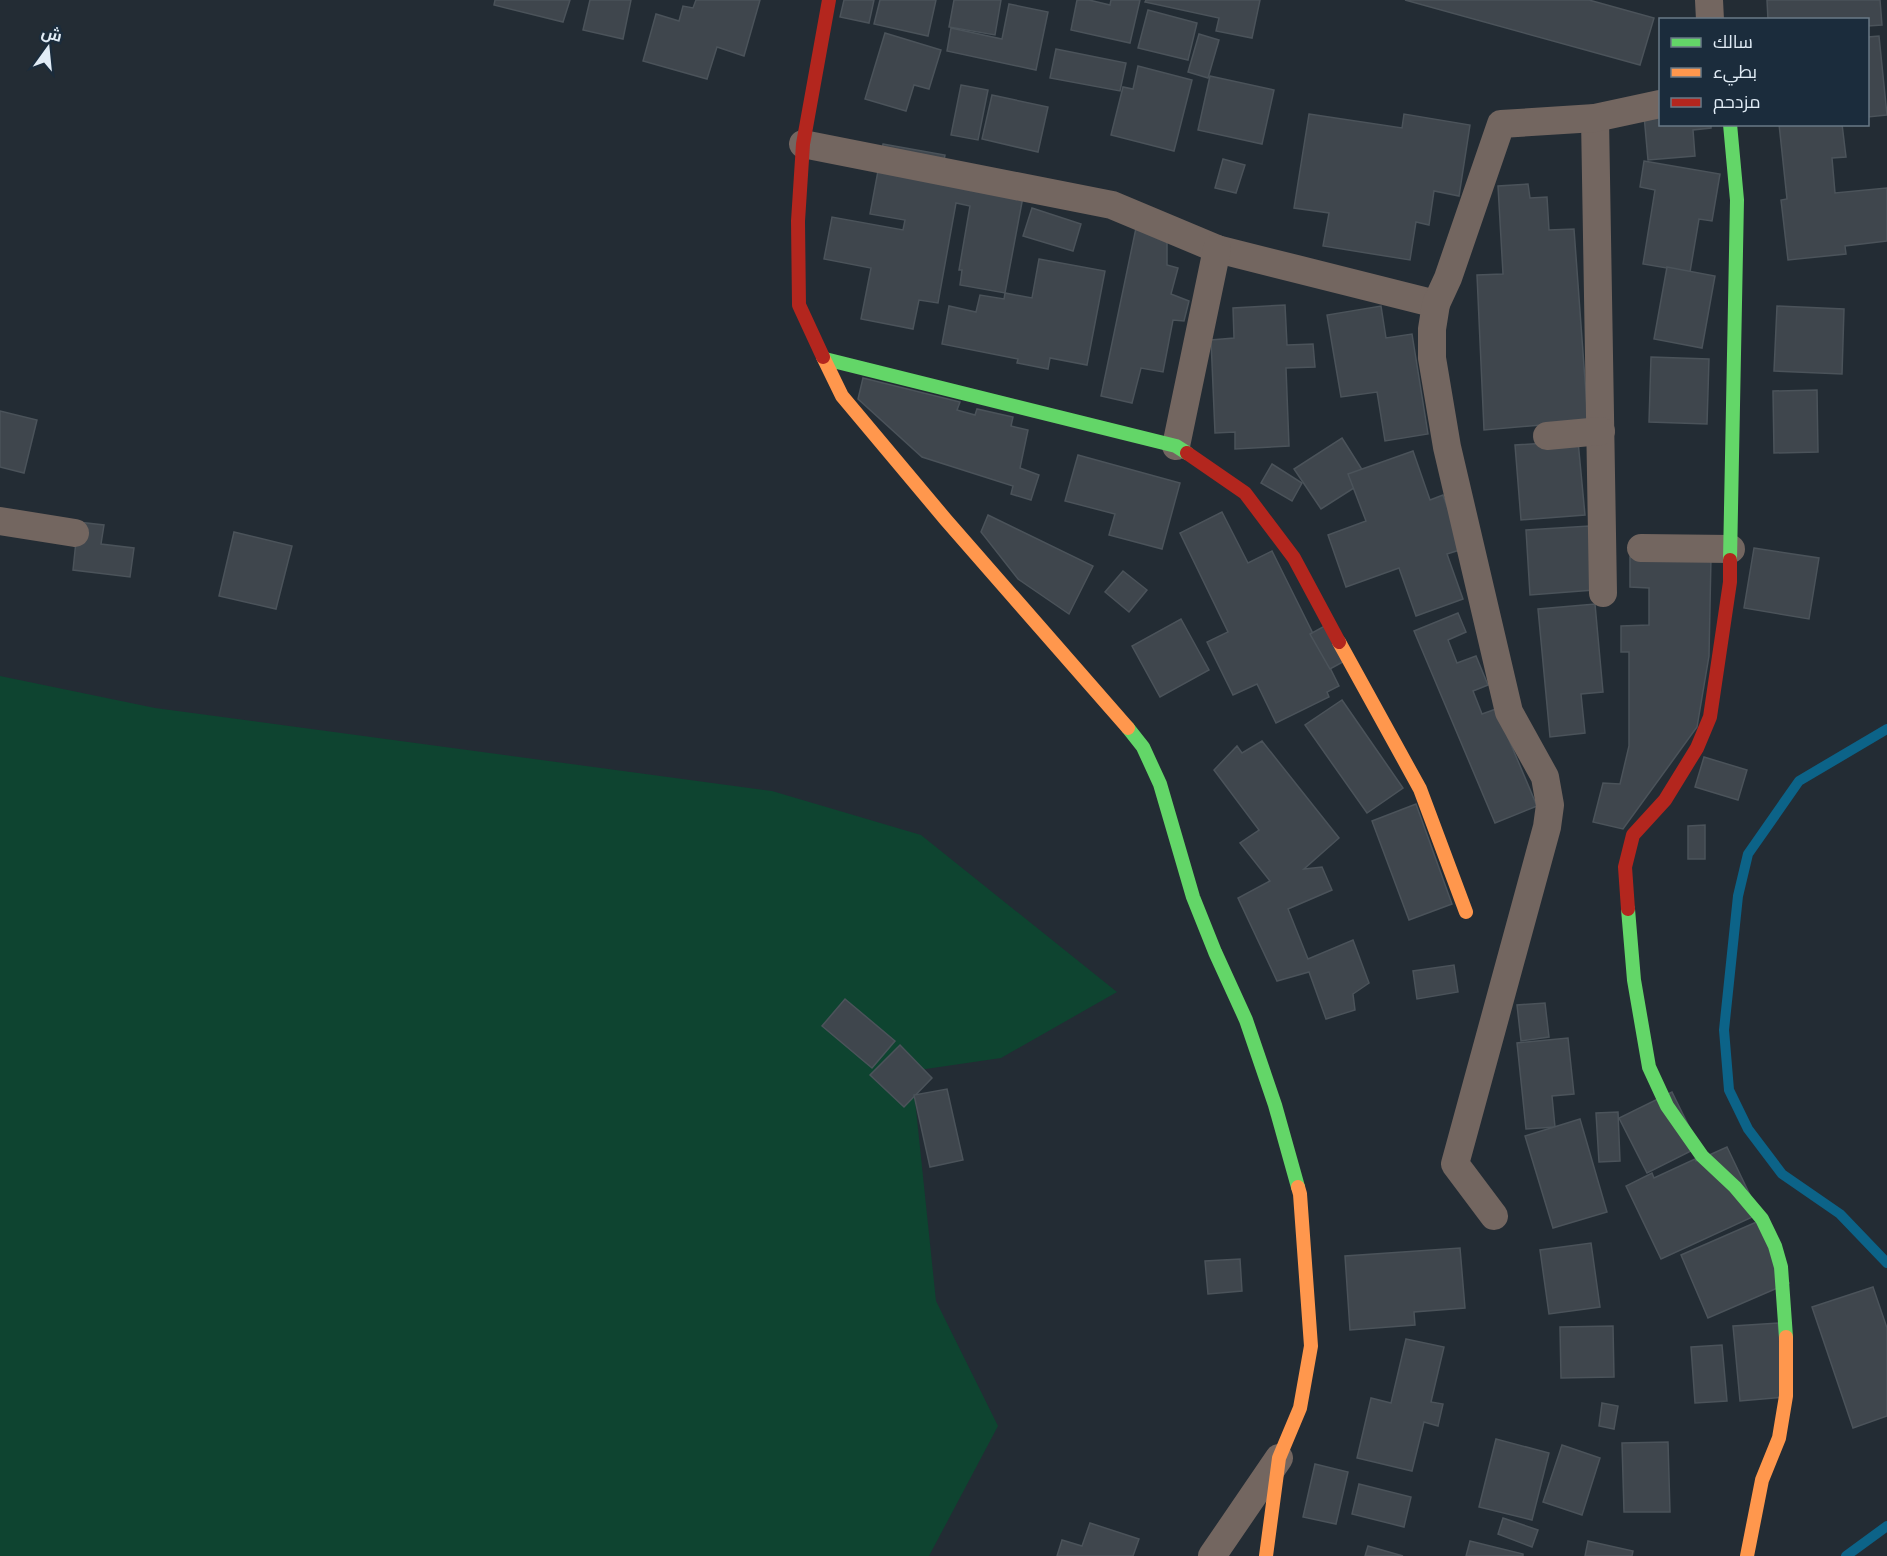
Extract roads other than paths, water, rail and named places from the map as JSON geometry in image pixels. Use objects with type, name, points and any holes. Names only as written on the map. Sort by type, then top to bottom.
[{"type":"street","points":[[830,0],[803,144],[798,221],[799,305],[842,396],[1143,747],[1160,784],[1193,897],[1246,1020],[1275,1105],[1300,1194],[1311,1346],[1300,1408],[1279,1458],[1212,1556]]},
{"type":"street","points":[[1709,0],[1710,18]]},
{"type":"street","points":[[1494,1216],[1455,1164],[1547,827],[1550,806],[1545,777],[1509,712],[1447,447],[1432,358],[1432,329],[1436,304],[1448,278],[1501,124],[1595,117],[1659,104]]},
{"type":"street","points":[[1595,117],[1603,593]]},
{"type":"street","points":[[1730,126],[1737,200],[1730,582],[1710,717],[1697,748],[1665,800],[1633,835],[1625,867],[1634,980],[1648,1067],[1667,1106],[1702,1155],[1735,1187],[1762,1219],[1775,1246],[1781,1267],[1786,1322],[1786,1396],[1779,1438],[1762,1480],[1747,1556]]},
{"type":"street","points":[[803,144],[1112,205],[1217,249],[1436,304]]},
{"type":"street","points":[[1176,446],[1217,249]]},
{"type":"street","points":[[825,359],[1176,446],[1245,493],[1294,558],[1419,789],[1466,912]]},
{"type":"street","points":[[1546,436],[1601,431]]},
{"type":"street","points":[[0,521],[75,533]]},
{"type":"street","points":[[1641,548],[1731,549]]},
{"type":"street","points":[[1266,1556],[1279,1458]]},
{"type":"waterway","points":[[1887,729],[1799,781],[1748,854],[1738,896],[1724,1030],[1729,1090],[1748,1129],[1782,1174],[1840,1214],[1887,1263]]},
{"type":"waterway","points":[[1846,1556],[1887,1526]]}]
